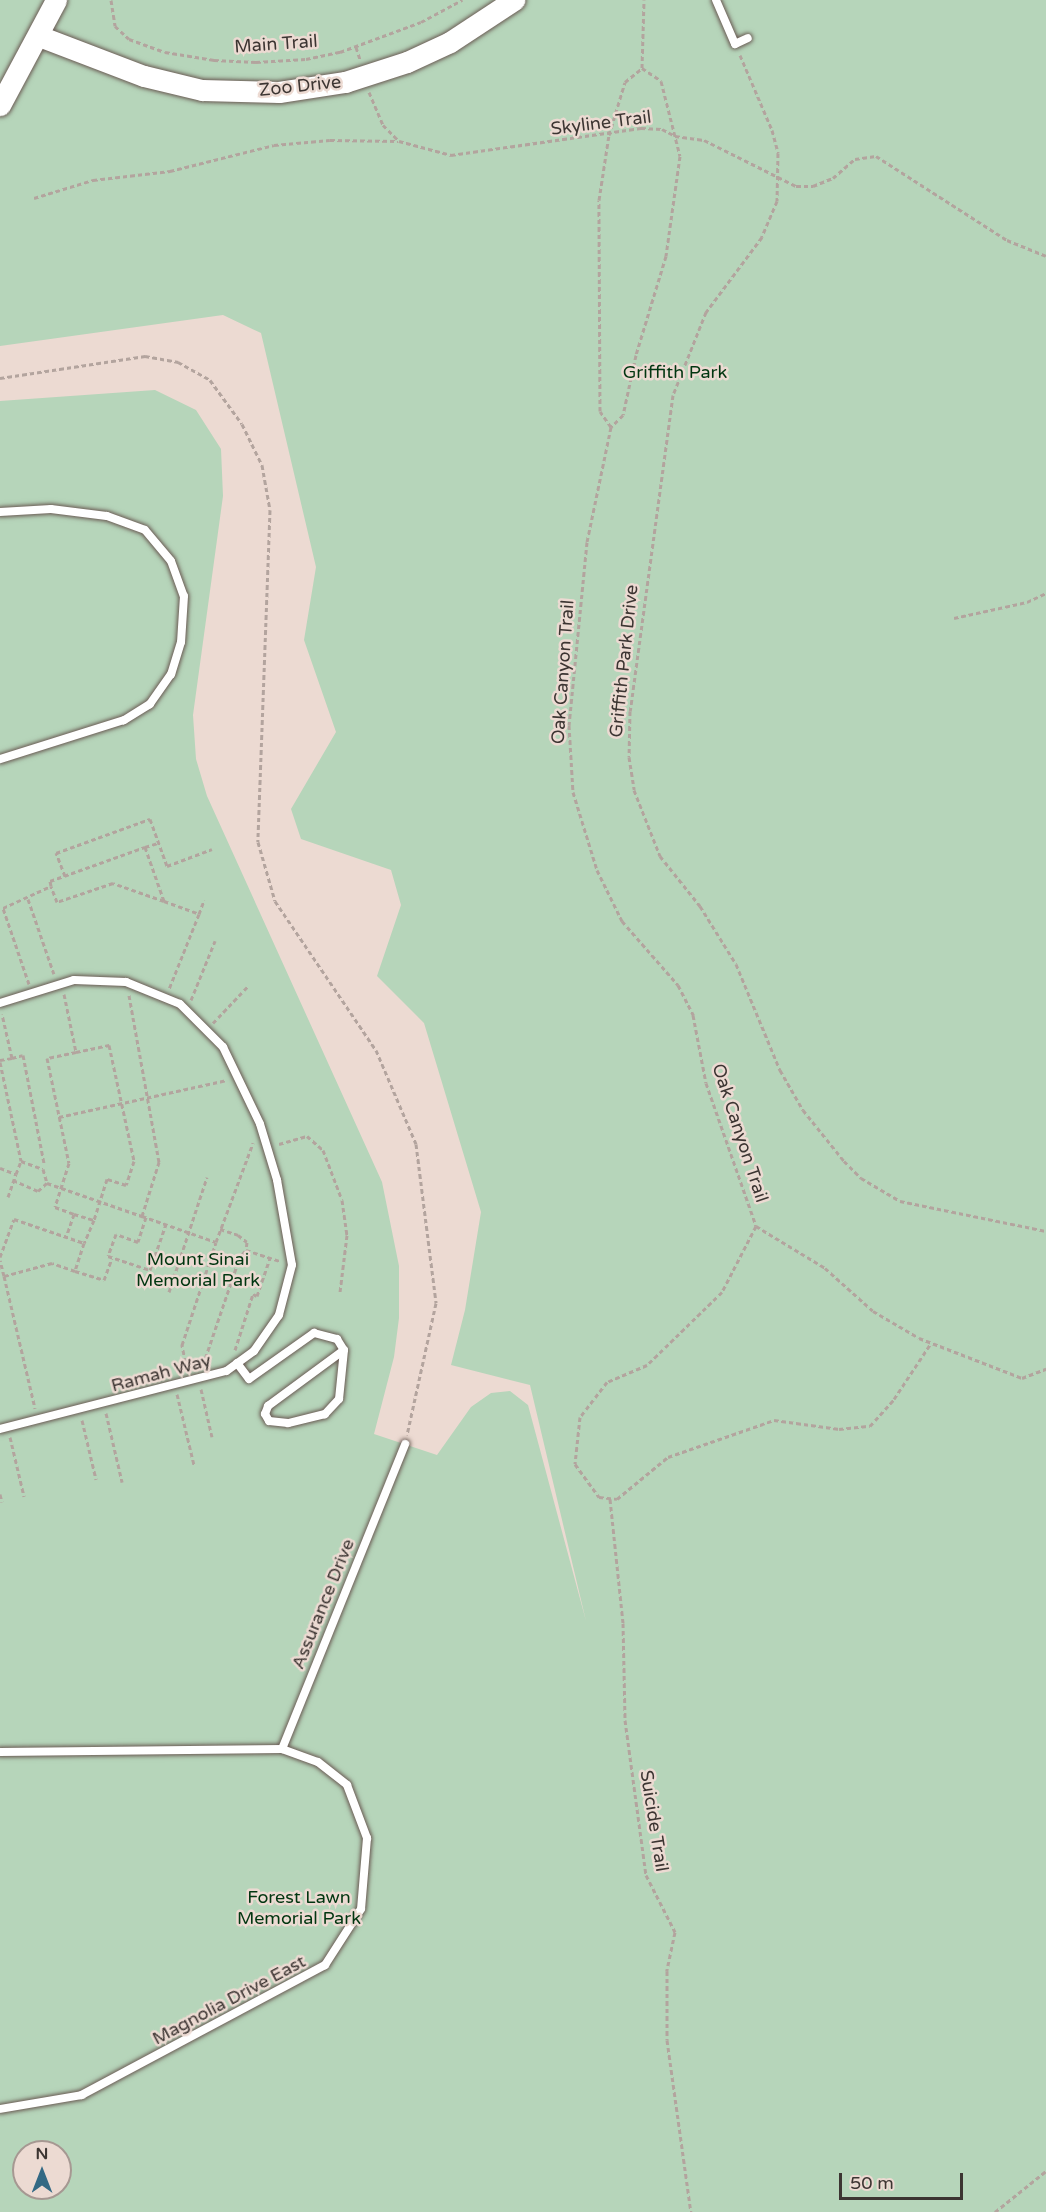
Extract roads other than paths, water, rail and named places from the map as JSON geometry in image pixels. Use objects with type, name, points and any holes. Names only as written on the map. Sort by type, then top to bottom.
[{"type":"street","points":[[0,105],[39,36],[56,0]]},
{"type":"street","name":"Zoo Drive","points":[[39,36],[144,76],[202,90],[279,92],[364,76],[450,42],[514,0]]},
{"type":"lane","points":[[716,0],[735,44],[748,38]]},
{"type":"lane","points":[[0,512],[51,509],[107,516],[145,530],[171,561],[184,596],[181,642],[171,674],[150,704],[124,720],[0,759]]},
{"type":"lane","name":"Ramah Way","points":[[0,1003],[31,991],[74,980],[126,982],[165,998],[187,1012],[223,1047],[260,1124],[268,1146],[288,1228],[292,1264],[279,1315],[254,1351],[237,1363],[195,1381],[4,1428]]},
{"type":"lane","points":[[237,1363],[249,1379],[257,1376],[314,1333],[337,1339],[344,1350],[339,1399],[325,1413],[288,1423],[269,1421],[265,1414],[268,1406],[344,1350]]},
{"type":"lane","name":"Assurance Drive","points":[[282,1749],[405,1444]]},
{"type":"lane","name":"Magnolia Drive East","points":[[0,1752],[282,1749],[318,1762],[347,1785],[367,1838],[361,1909],[325,1965],[82,2095],[0,2109]]},
{"type":"park label","name":"Griffith Park","points":[[675,372]]},
{"type":"park label","name":"Mount Sinai Memorial Park","points":[[198,1270]]},
{"type":"park label","name":"Forest Lawn Memorial Park","points":[[299,1908]]}]
